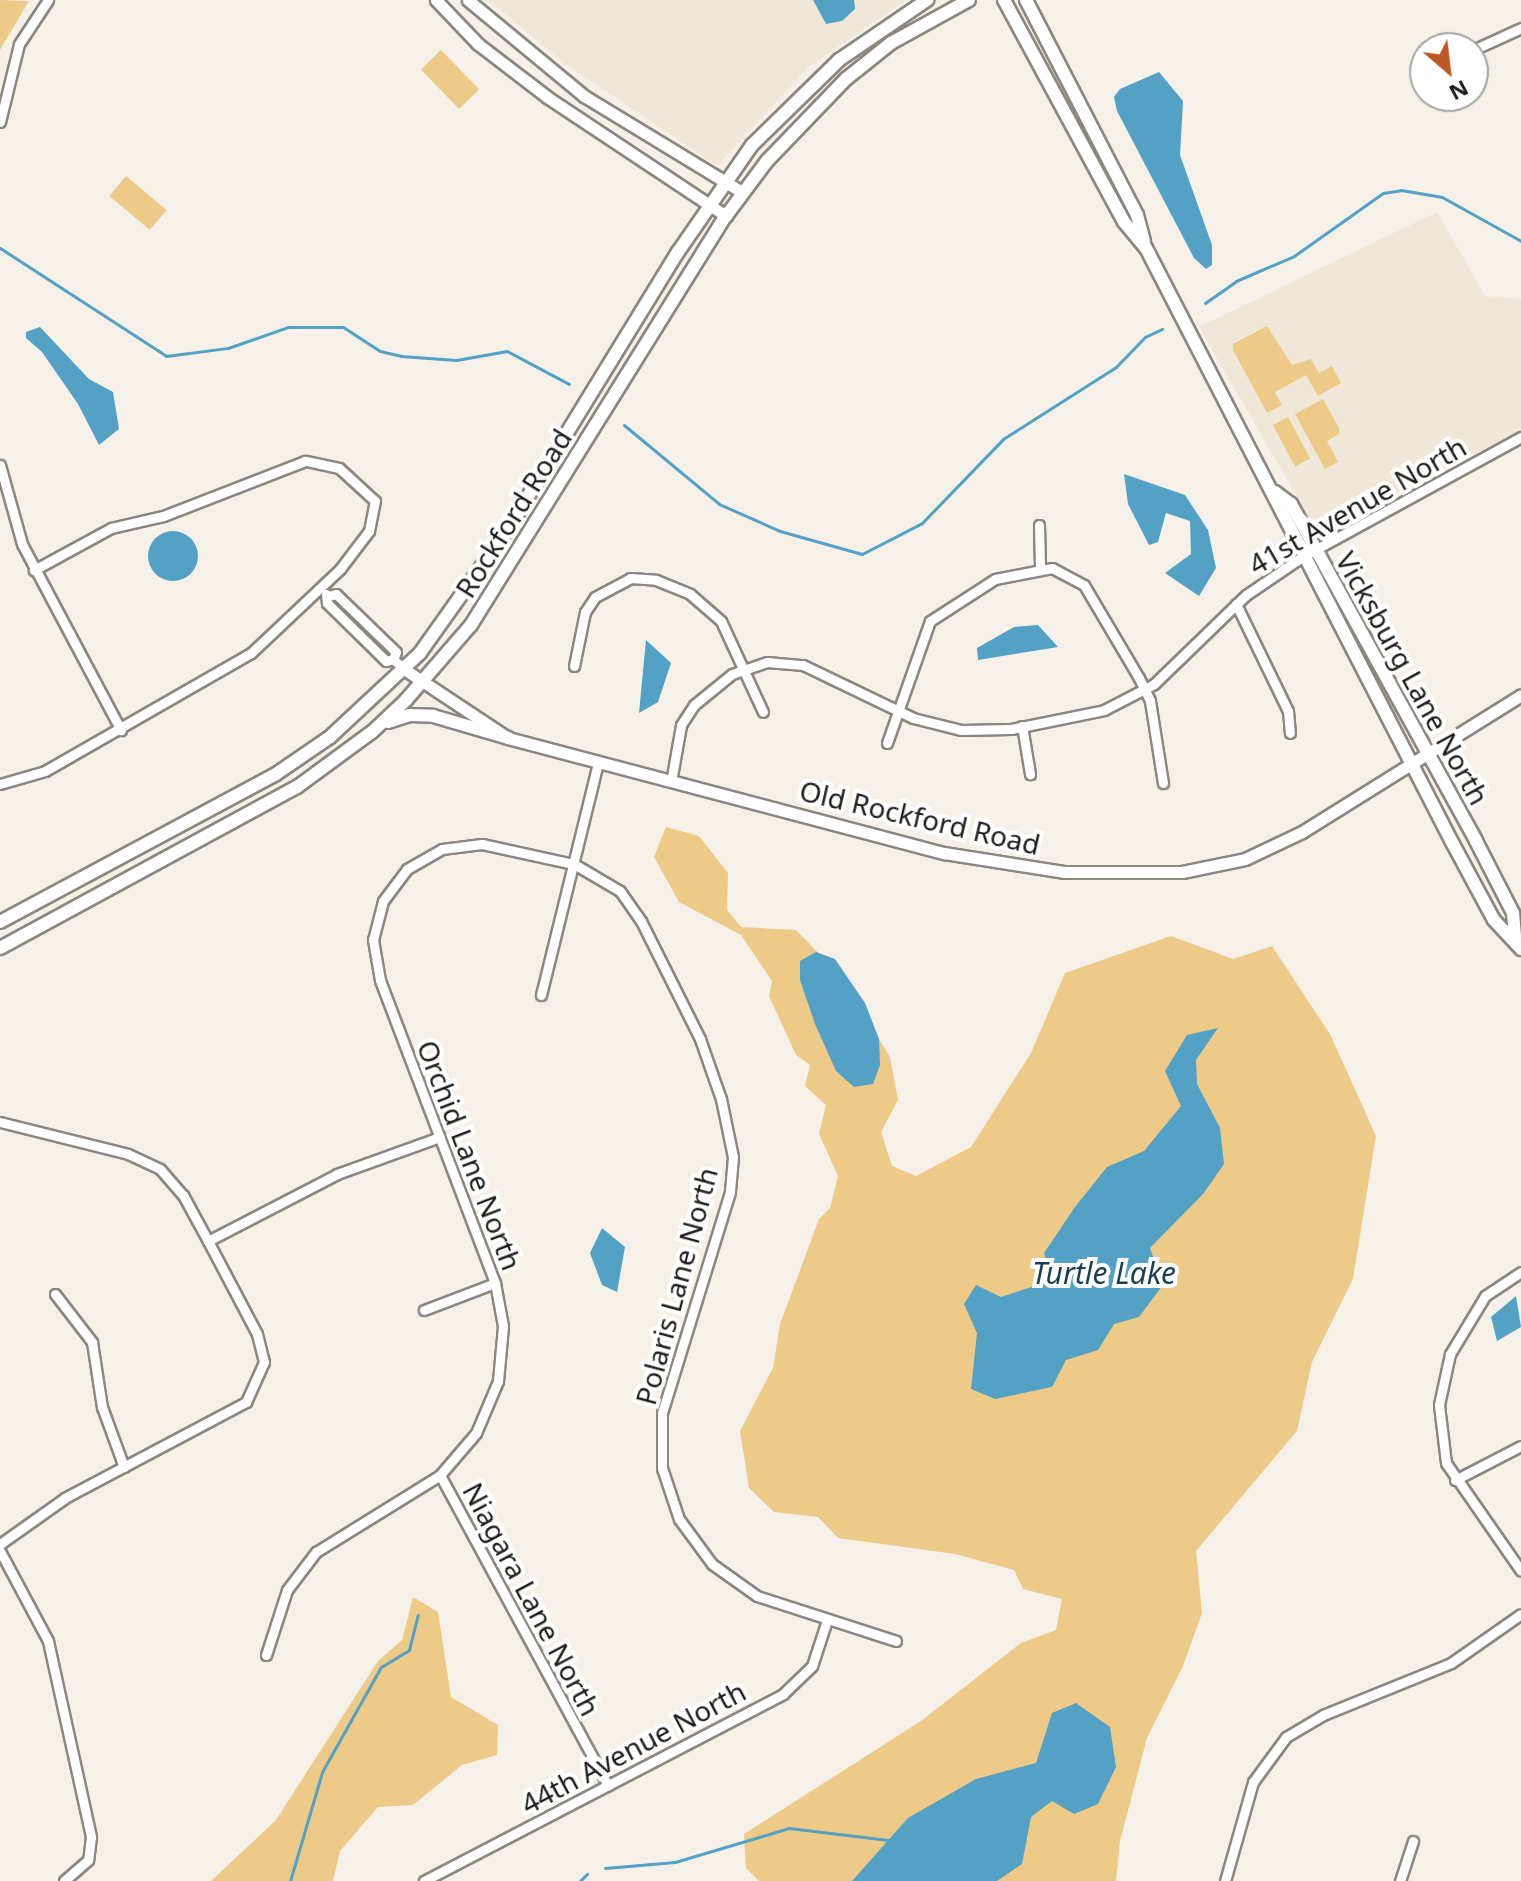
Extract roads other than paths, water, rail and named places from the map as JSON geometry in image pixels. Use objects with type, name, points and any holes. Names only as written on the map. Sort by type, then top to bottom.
[{"type":"main road","name":"Rockford Road","points":[[0,922],[276,774],[330,737],[404,669],[450,618],[724,182],[815,81],[927,0]]},
{"type":"main road","name":"Rockford Road","points":[[0,948],[247,816],[372,732],[422,683],[479,612],[742,192],[846,79],[891,43],[969,0]]},
{"type":"main road","name":"Vicksburg Lane North","points":[[1004,0],[1124,222],[1146,248],[1275,492],[1278,511],[1494,920],[1518,944]]},
{"type":"main road","name":"Vicksburg Lane North","points":[[1026,0],[1137,215],[1146,248]]},
{"type":"main road","name":"Vicksburg Lane North","points":[[1275,492],[1291,504],[1513,913],[1518,944]]},
{"type":"main road","points":[[372,732],[396,718],[422,715],[508,738]]},
{"type":"street","points":[[0,122],[19,44],[48,0]]},
{"type":"street","points":[[436,0],[478,44],[547,97],[726,216]]},
{"type":"street","points":[[468,0],[584,96],[742,192]]},
{"type":"street","points":[[1489,43],[1521,28]]},
{"type":"street","name":"41st Avenue North","points":[[671,782],[687,714],[717,684],[743,668],[767,662],[803,665],[899,711],[961,730],[1022,726],[1104,710],[1145,689],[1236,604],[1302,557],[1521,437]]},
{"type":"street","points":[[0,784],[25,779],[67,759],[251,653],[324,593],[369,531],[375,512],[368,490],[339,468],[305,461],[163,516],[111,528],[34,570]]},
{"type":"street","points":[[0,465],[16,528],[34,570],[83,650],[121,730]]},
{"type":"street","points":[[1039,525],[1040,567]]},
{"type":"street","points":[[887,743],[912,683],[923,634],[936,615],[995,579],[1040,567],[1063,571],[1084,585],[1145,689],[1163,783]]},
{"type":"street","points":[[574,666],[585,612],[595,597],[617,582],[642,577],[671,585],[707,606],[733,639],[763,712]]},
{"type":"street","name":"Old Rockford Road","points":[[324,593],[327,603],[386,661],[393,659],[422,683],[508,738],[984,862],[1064,872],[1182,872],[1274,847],[1521,695]]},
{"type":"street","points":[[1236,604],[1288,711],[1290,733]]},
{"type":"street","points":[[1022,726],[1030,774]]},
{"type":"street","points":[[541,995],[598,763]]},
{"type":"street","name":"Orchid Lane North","points":[[266,1655],[287,1590],[316,1552],[440,1475],[476,1433],[498,1381],[503,1326],[495,1283],[380,980],[373,940],[376,920],[394,884],[427,856],[482,844],[574,864]]},
{"type":"street","name":"Polaris Lane North","points":[[574,864],[620,891],[641,921],[700,1039],[730,1139],[730,1192],[662,1413],[662,1468],[669,1494],[693,1542],[733,1582],[757,1596],[896,1641]]},
{"type":"street","points":[[0,1122],[145,1159],[173,1181],[257,1334],[261,1376],[246,1402],[40,1514],[0,1544]]},
{"type":"street","points":[[208,1241],[337,1174],[440,1137]]},
{"type":"street","points":[[1521,1272],[1485,1296],[1450,1354],[1439,1405],[1441,1440],[1455,1480],[1521,1571]]},
{"type":"street","points":[[424,1310],[495,1283]]},
{"type":"street","points":[[55,1294],[92,1342],[102,1407],[124,1467]]},
{"type":"street","points":[[1455,1480],[1521,1446]]},
{"type":"street","name":"Niagara Lane North","points":[[440,1475],[608,1786]]},
{"type":"street","points":[[0,1551],[48,1641],[91,1837],[88,1860],[64,1881]]},
{"type":"street","points":[[1225,1881],[1246,1799],[1272,1752],[1304,1724],[1451,1663],[1521,1614]]},
{"type":"street","name":"44th Avenue North","points":[[424,1881],[795,1686],[812,1666],[827,1620]]},
{"type":"street","points":[[1400,1881],[1413,1841]]},
{"type":"water","points":[[813,0],[854,0],[855,9],[842,21],[826,24]]},
{"type":"water","points":[[1159,72],[1183,101],[1180,155],[1212,245],[1212,265],[1206,269],[1194,258],[1117,111],[1114,97],[1120,89]]},
{"type":"water","points":[[40,327],[89,379],[113,392],[119,429],[99,445],[78,404],[42,352],[26,338],[26,332]]},
{"type":"water","points":[[1124,474],[1185,495],[1208,530],[1216,568],[1199,596],[1165,573],[1191,554],[1190,521],[1166,513],[1158,542],[1149,545],[1128,504]]},
{"type":"water","points":[[173,531],[191,538],[198,556],[191,574],[173,581],[155,574],[148,556],[155,538]]},
{"type":"water","points":[[1038,625],[1058,647],[978,660],[977,648],[1014,627]]},
{"type":"water","points":[[646,640],[671,663],[658,702],[639,713]]},
{"type":"water","points":[[816,952],[835,959],[865,1003],[879,1039],[880,1065],[873,1084],[854,1087],[836,1071],[815,1024],[800,980],[800,961]]},
{"type":"water","name":"Turtle Lake","points":[[1218,1028],[1196,1060],[1197,1084],[1220,1128],[1224,1164],[1203,1194],[1150,1248],[1163,1285],[1139,1317],[1114,1324],[1098,1350],[1066,1360],[1052,1387],[995,1399],[971,1389],[977,1333],[964,1304],[976,1285],[1001,1297],[1053,1280],[1044,1253],[1107,1167],[1144,1151],[1181,1106],[1165,1071],[1187,1035]]},
{"type":"water","points":[[602,1228],[625,1247],[617,1292],[602,1285],[590,1253]]},
{"type":"water","points":[[1516,1296],[1521,1327],[1497,1341],[1491,1317]]},
{"type":"water","points":[[1076,1703],[1110,1727],[1116,1767],[1098,1804],[1074,1814],[1052,1801],[1031,1817],[1022,1864],[997,1881],[852,1881],[908,1818],[976,1779],[1036,1763],[1052,1713]]},
{"type":"waterway","points":[[1205,303],[1236,281],[1294,256],[1383,193],[1401,190],[1442,197],[1521,241]]},
{"type":"waterway","points":[[0,248],[166,356],[228,348],[288,327],[343,327],[380,351],[401,356],[456,360],[507,351],[569,384]]},
{"type":"waterway","points":[[624,425],[719,504],[780,531],[862,554],[922,523],[1003,439],[1116,367],[1145,337],[1162,329]]},
{"type":"waterway","points":[[290,1881],[322,1772],[381,1667],[409,1650],[418,1615]]},
{"type":"waterway","points":[[605,1868],[675,1862],[789,1828],[888,1840]]},
{"type":"waterway","points":[[580,1881],[587,1874]]}]
